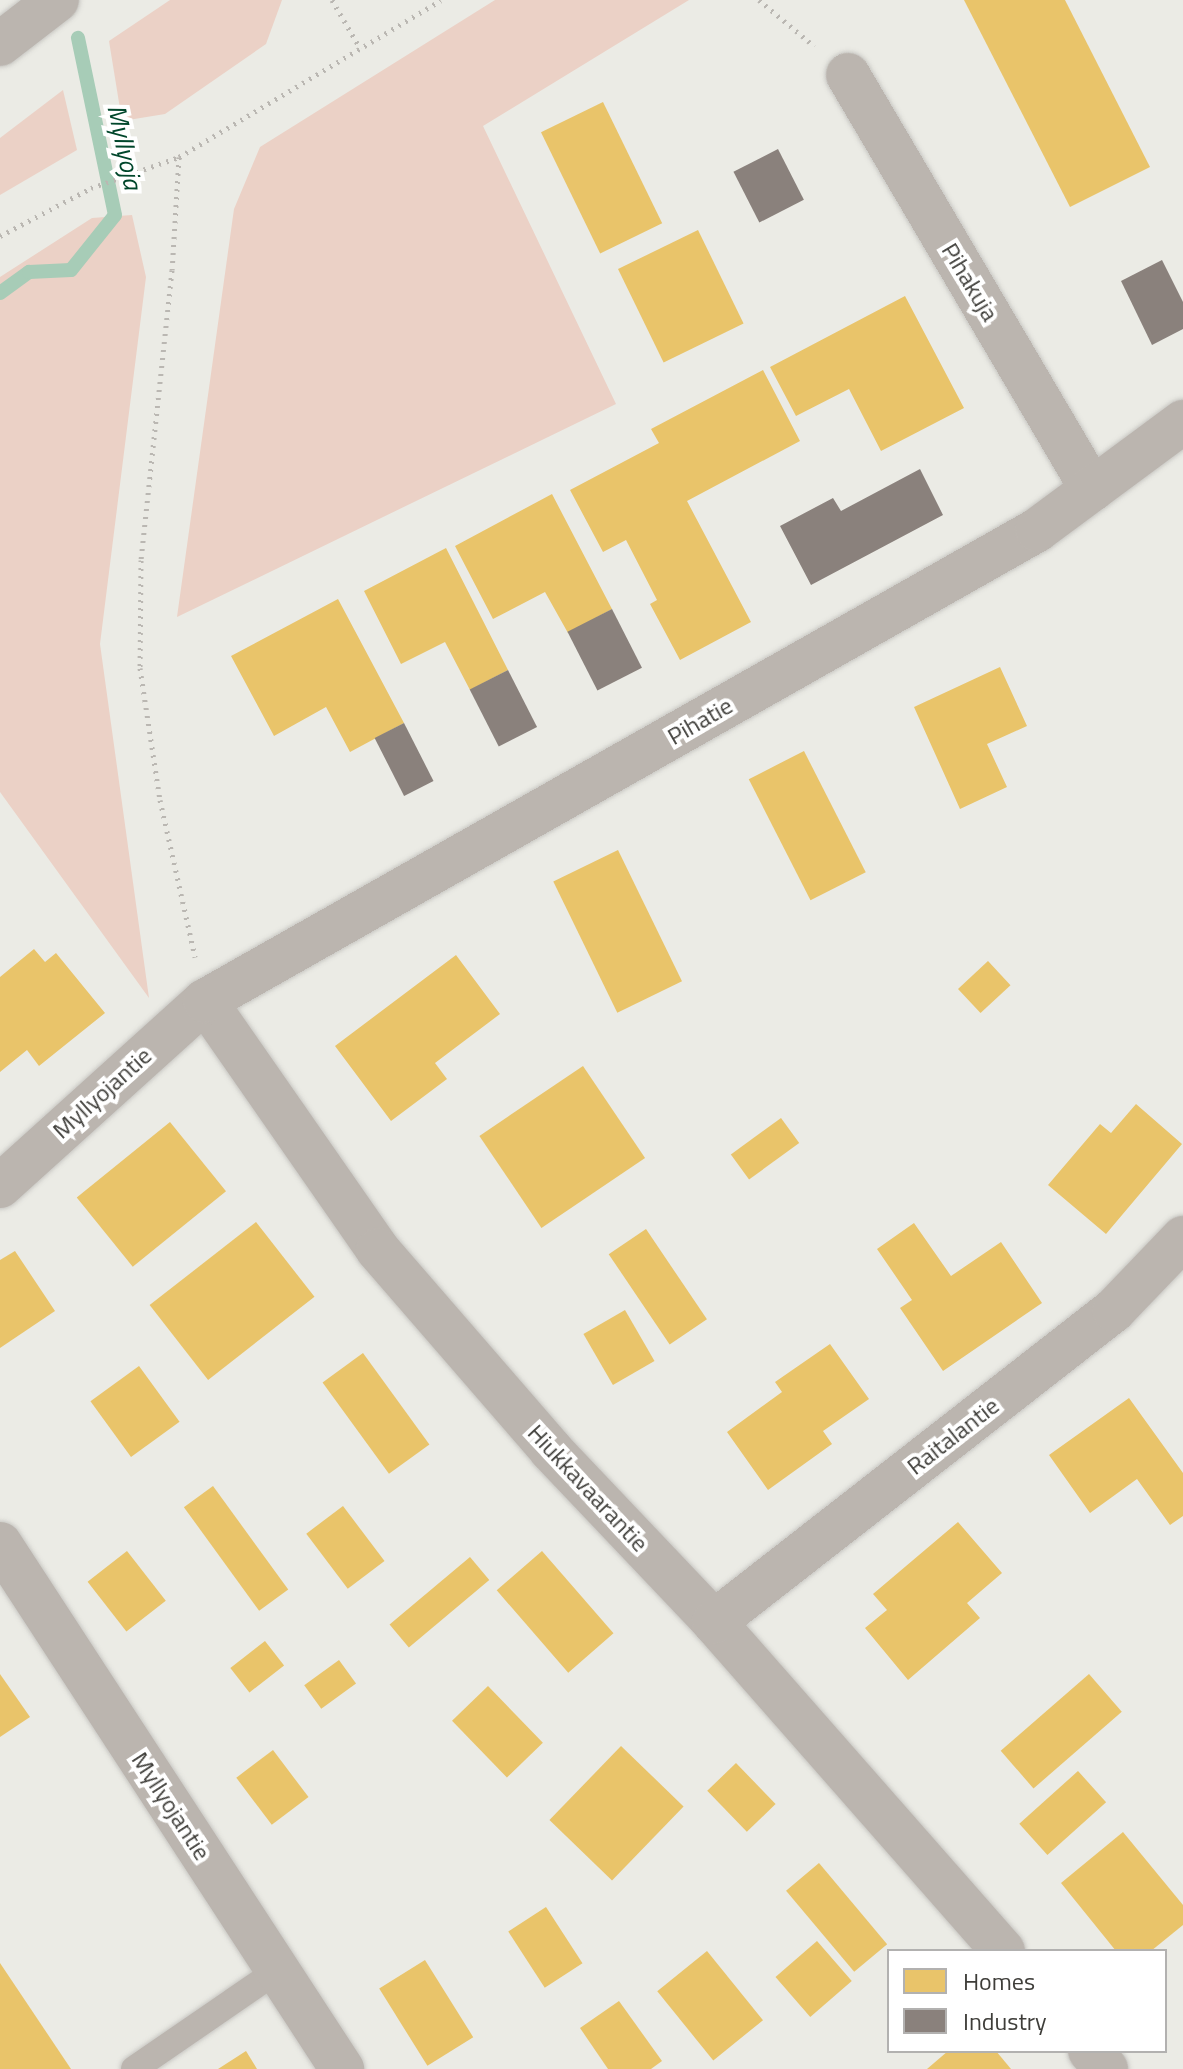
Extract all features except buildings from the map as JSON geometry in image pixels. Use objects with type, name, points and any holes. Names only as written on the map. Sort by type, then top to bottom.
[{"type":"street","points":[[0,44],[57,0]]},
{"type":"street","name":"Pihakuja","points":[[848,75],[1092,489]]},
{"type":"street","name":"Pihatie","points":[[205,1001],[1024,538],[1183,422]]},
{"type":"street","name":"Myllyojantie","points":[[0,1186],[205,1001]]},
{"type":"street","name":"Hiukkavaarantie","points":[[205,1001],[378,1250],[551,1450],[714,1622],[1001,1949]]},
{"type":"street","name":"Raitalantie","points":[[714,1622],[1114,1310],[1183,1238]]},
{"type":"street","name":"Myllyojantie","points":[[0,1544],[342,2069]]},
{"type":"street","points":[[1092,2053],[1106,2069]]},
{"type":"lane","points":[[134,2069],[278,1970]]},
{"type":"path","points":[[332,0],[360,48]]},
{"type":"path","points":[[0,236],[91,188],[179,157],[441,0]]},
{"type":"path","points":[[759,0],[848,75]]},
{"type":"path","points":[[179,157],[172,270],[141,560],[140,668],[160,800],[205,1001]]},
{"type":"shaded area","points":[[170,0],[282,0],[266,44],[165,114],[122,121],[109,41]]},
{"type":"shaded area","points":[[495,0],[689,0],[483,126],[616,404],[177,617],[234,209],[260,147]]},
{"type":"shaded area","points":[[63,90],[77,150],[0,195],[0,138]]},
{"type":"shaded area","points":[[132,215],[146,277],[100,644],[149,998],[0,792],[0,277],[92,218]]},
{"type":"waterway","name":"Myllyoja","points":[[0,293],[29,272],[71,270],[115,215],[78,38]]}]
